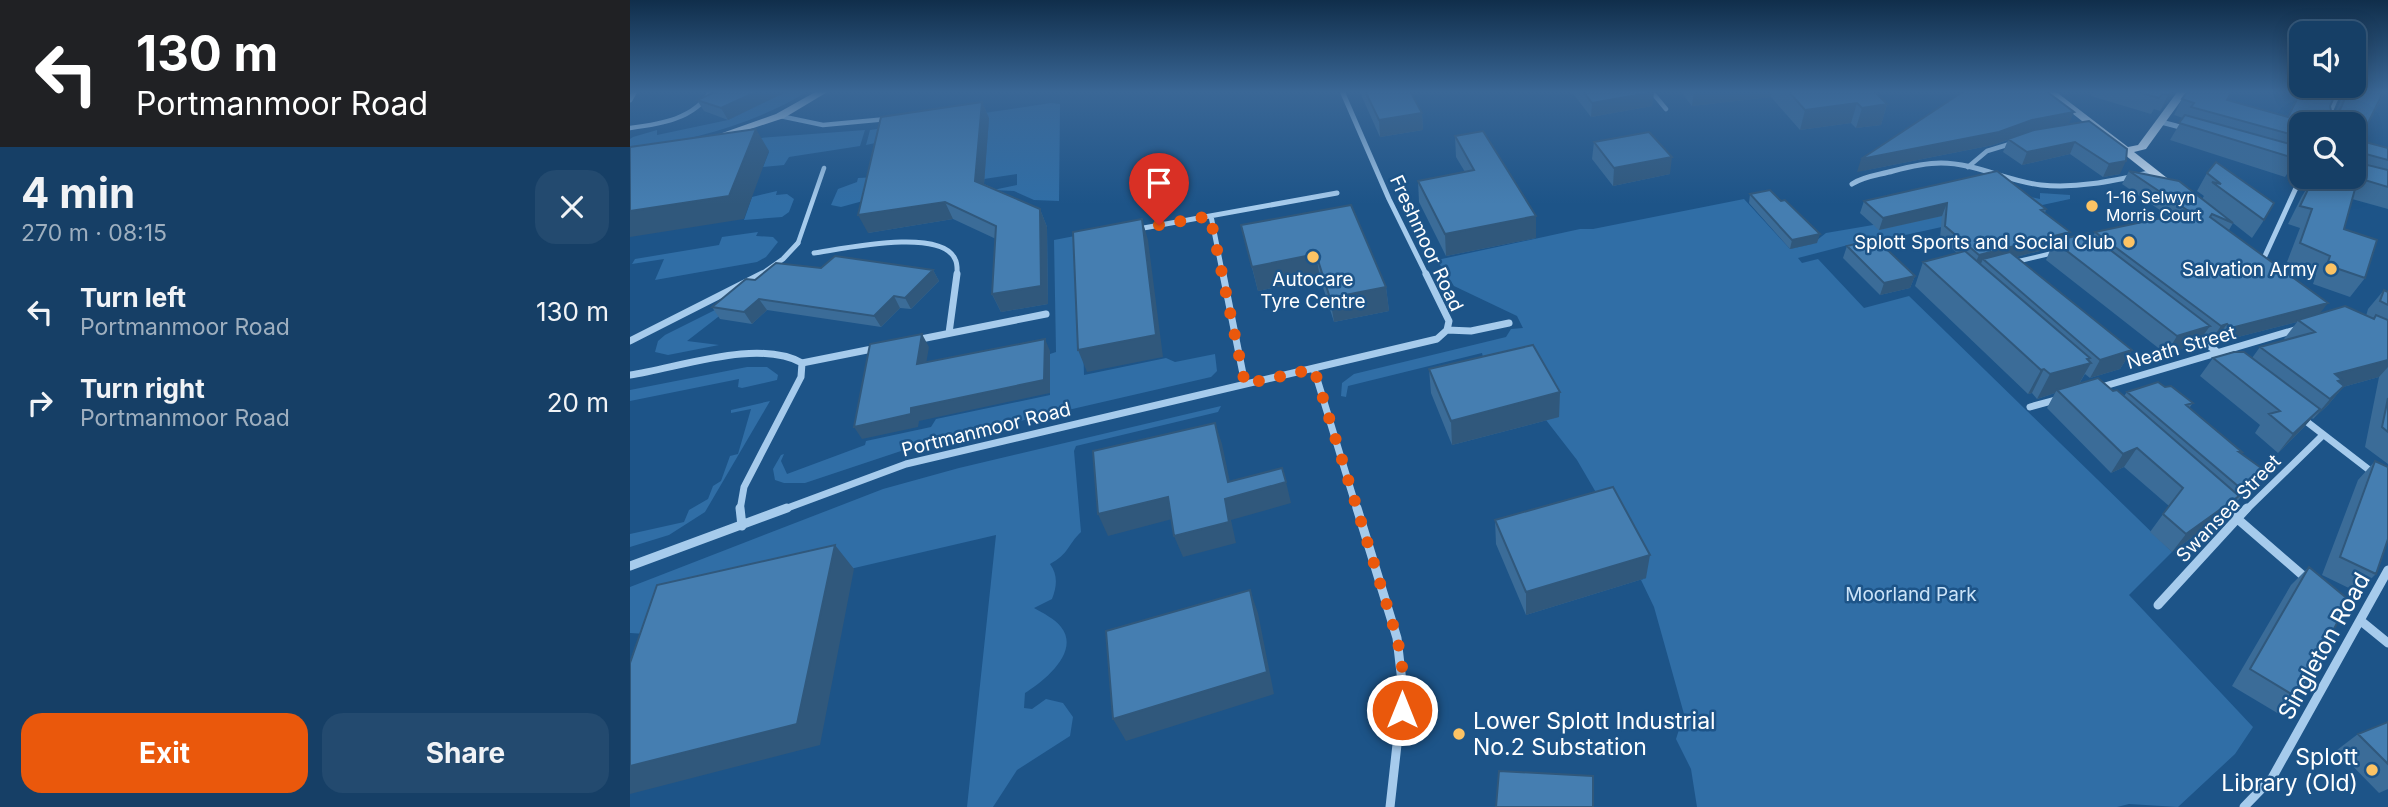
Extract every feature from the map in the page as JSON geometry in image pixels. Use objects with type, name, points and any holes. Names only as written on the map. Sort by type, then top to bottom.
[{"type":"street","points":[[706,140],[741,129]]},
{"type":"street","name":"Freshmoor Road","points":[[1358,129],[1389,200],[1449,321],[1447,330]]},
{"type":"street","points":[[2093,129],[2185,197]]},
{"type":"street","points":[[2126,151],[2142,146],[2156,129]]},
{"type":"street","points":[[2186,129],[2195,131]]},
{"type":"street","points":[[1852,184],[1860,179],[1935,163],[1968,167],[2025,182],[2067,186],[2153,172]]},
{"type":"street","points":[[2275,266],[2259,254],[2294,189]]},
{"type":"street","points":[[1133,230],[1337,192]]},
{"type":"street","points":[[1210,216],[1245,384]]},
{"type":"street","points":[[814,253],[915,242],[947,248],[955,258],[957,271],[949,333]]},
{"type":"street","points":[[630,341],[765,272],[788,256],[798,243]]},
{"type":"street","points":[[909,341],[1046,314]]},
{"type":"street","name":"Portmanmoor Road","points":[[630,566],[906,464],[1437,339],[1447,330],[1471,331],[1510,323]]},
{"type":"street","name":"Neath Street","points":[[2103,399],[2092,389],[2304,327]]},
{"type":"street","points":[[2186,328],[2239,369]]},
{"type":"street","points":[[802,363],[882,347]]},
{"type":"street","points":[[630,376],[762,351],[787,353],[796,356],[802,363],[801,377],[744,487],[739,503],[741,526]]},
{"type":"street","points":[[1314,369],[1397,638],[1403,691],[1391,807]]},
{"type":"street","points":[[2030,407],[2069,396]]},
{"type":"street","points":[[2292,410],[2368,469]]},
{"type":"street","name":"Swansea Street","points":[[2158,605],[2237,518],[2323,435]]},
{"type":"street","points":[[2216,500],[2315,586]]},
{"type":"street","name":"Singleton Road","points":[[2244,807],[2272,778],[2388,570]]},
{"type":"street","points":[[2361,621],[2388,643]]},
{"type":"lane","points":[[1968,167],[1987,150],[2021,142]]},
{"type":"lane","points":[[798,243],[824,168]]},
{"type":"lane","points":[[2002,265],[2054,252]]},
{"type":"green space","points":[[687,129],[723,129],[630,151],[630,139],[633,137],[657,130],[657,135]]},
{"type":"green space","points":[[879,129],[943,129],[866,145],[870,130]]},
{"type":"green space","points":[[988,129],[1060,129],[1059,201],[1034,200],[1014,191],[993,190],[1017,185],[1017,174],[984,179]]},
{"type":"green space","points":[[865,130],[860,146],[789,157],[784,165],[763,167],[769,152],[747,139]]},
{"type":"green space","points":[[879,177],[874,198],[841,207],[831,205],[838,189],[857,182],[858,178]]},
{"type":"green space","points":[[777,191],[776,195],[787,194],[794,199],[789,212],[782,217],[744,220],[752,197]]},
{"type":"green space","name":"Moorland Park","points":[[2006,192],[2040,199],[2040,193],[2070,195],[2070,199],[1887,239],[1891,247],[1888,252],[1848,245],[1798,258],[1802,263],[1818,259],[1864,308],[1909,296],[2172,552],[2129,595],[2253,727],[2235,754],[2178,807],[2129,804],[2117,807],[1697,807],[1691,769],[1676,739],[1684,714],[1654,607],[1641,580],[1646,578],[1577,460],[1546,420],[1558,417],[1483,357],[1482,353],[1348,386],[1346,397],[1341,396],[1342,383],[1354,374],[1506,337],[1511,329],[1523,328],[1517,316],[1454,286],[1437,260],[1580,229],[1593,229],[1744,199],[1790,249],[1812,244],[1826,233],[1873,225]]},
{"type":"green space","points":[[758,232],[756,236],[773,237],[778,242],[766,257],[757,262],[655,280],[664,259],[632,264],[635,259],[719,245],[722,237]]},
{"type":"green space","points":[[1080,235],[1084,375],[1166,358],[1175,362],[1215,354],[1217,371],[1211,377],[925,443],[805,483],[775,480],[773,469],[784,454],[781,461],[787,474],[865,445],[866,441],[931,427],[936,419],[1050,395],[1050,354],[1056,352],[1054,240]]},
{"type":"green space","points":[[749,293],[687,341],[719,345],[668,355],[655,352],[658,341],[665,335]]},
{"type":"green space","points":[[747,367],[767,367],[778,375],[777,380],[742,388],[738,387],[739,379],[630,401],[630,390]]},
{"type":"green space","points":[[770,401],[705,512],[669,535],[630,547],[630,534],[684,522],[689,510],[708,499],[713,486],[721,481],[730,456],[738,454],[751,409],[731,413],[731,410]]},
{"type":"green space","points":[[1221,406],[1218,412],[1076,446],[1074,451],[1081,532],[1065,553],[1050,564],[1056,581],[1052,599],[1034,608],[1061,627],[1066,637],[1066,646],[1063,656],[1050,674],[1025,693],[1024,708],[1032,709],[1046,699],[1063,703],[1073,717],[1070,736],[1017,770],[993,807],[967,807],[996,535],[682,608],[647,634],[630,633],[630,587],[883,489],[959,468]]},
{"type":"building","points":[[756,129],[729,196],[630,211],[630,147]]},
{"type":"building","points":[[878,129],[980,129],[975,181],[1040,209],[1041,286],[992,294],[996,226],[945,202],[858,215]]},
{"type":"building","points":[[1907,129],[2008,129],[1999,132],[1861,159]]},
{"type":"building","points":[[2099,129],[2127,149],[2126,161],[2109,164],[2075,142],[2027,152],[2008,139],[2034,130]]},
{"type":"building","points":[[2198,129],[2235,129],[2289,144],[2289,157]]},
{"type":"building","points":[[2270,129],[2289,129],[2289,134]]},
{"type":"building","points":[[1483,131],[1536,216],[1445,234],[1418,181],[1474,170],[1455,136]]},
{"type":"building","points":[[1649,132],[1672,157],[1614,168],[1594,142]]},
{"type":"building","points":[[2366,142],[2388,148],[2388,160],[2366,154]]},
{"type":"building","points":[[2216,162],[2274,203],[2264,220],[2212,182],[2221,184],[2207,173]]},
{"type":"building","points":[[2366,165],[2388,170],[2388,187],[2366,180]]},
{"type":"building","points":[[1997,171],[2046,209],[2041,210],[2070,232],[1979,255],[1945,226],[1947,203],[1883,218],[1864,201]]},
{"type":"building","points":[[2129,171],[2179,181],[2233,223],[2212,214],[2210,217],[2328,303],[2231,328],[2227,324],[2221,326],[2095,232],[2190,212]]},
{"type":"building","points":[[2308,189],[2355,189],[2344,229],[2377,240],[2365,278],[2327,265],[2330,256],[2300,243],[2312,209],[2300,206]]},
{"type":"building","points":[[1770,190],[1781,201],[1785,200],[1820,234],[1792,240],[1750,194]]},
{"type":"building","points":[[1351,205],[1386,287],[1330,298],[1316,254],[1252,267],[1241,225]]},
{"type":"building","points":[[1142,219],[1156,335],[1078,350],[1073,232]]},
{"type":"building","points":[[2088,233],[2210,326],[2177,336],[2054,241]]},
{"type":"building","points":[[1876,239],[1915,276],[1884,283],[1847,246]]},
{"type":"building","points":[[1965,251],[2090,358],[2087,359],[2091,363],[2050,374],[2044,369],[2041,370],[1923,262]]},
{"type":"building","points":[[2010,252],[2132,350],[2100,360],[1983,259]]},
{"type":"building","points":[[835,256],[933,270],[905,298],[894,296],[874,316],[759,299],[744,312],[712,307],[746,279],[755,280],[776,263],[821,268]]},
{"type":"building","points":[[2384,290],[2388,292],[2388,305],[2380,301]]},
{"type":"building","points":[[2345,306],[2374,319],[2376,315],[2388,320],[2388,360],[2335,374],[2344,386],[2330,399],[2260,347],[2315,332],[2298,320]]},
{"type":"building","points":[[922,334],[917,364],[1045,339],[1044,380],[911,408],[911,414],[854,427],[870,344]]},
{"type":"building","points":[[1533,345],[1560,392],[1451,421],[1429,369]]},
{"type":"building","points":[[2244,352],[2320,409],[2293,434],[2269,414],[2280,411],[2213,358]]},
{"type":"building","points":[[2098,378],[2113,391],[2117,390],[2239,496],[2186,534],[2163,514],[2183,488],[2137,448],[2123,454],[2057,390]]},
{"type":"building","points":[[2158,382],[2165,387],[2171,386],[2193,403],[2186,405],[2242,452],[2239,452],[2264,470],[2245,492],[2127,392]]},
{"type":"building","points":[[2388,398],[2388,432],[2382,427]]},
{"type":"building","points":[[1215,423],[1228,482],[1282,468],[1286,482],[1225,499],[1229,522],[1174,536],[1168,497],[1098,514],[1093,451]]},
{"type":"building","points":[[2375,461],[2388,467],[2388,539],[2376,574],[2340,557]]},
{"type":"building","points":[[1613,487],[1650,555],[1526,592],[1495,520]]},
{"type":"building","points":[[835,545],[797,724],[630,766],[630,663],[657,585]]},
{"type":"building","points":[[2309,567],[2349,600],[2298,698],[2250,669]]},
{"type":"building","points":[[1250,590],[1267,672],[1113,719],[1106,631]]},
{"type":"building","points":[[2388,722],[2388,764],[2358,734]]},
{"type":"building","points":[[1499,771],[1593,776],[1593,807],[1496,807]]},
{"type":"place","name":"1-16 Selwyn Morris Court","points":[[2092,206]]},
{"type":"place","name":"Splott Sports and Social Club","points":[[2129,242]]},
{"type":"place","name":"Autocare Tyre Centre","points":[[1313,257]]},
{"type":"place","name":"Salvation Army","points":[[2331,269]]},
{"type":"place","name":"Lower Splott Industrial No.2 Substation","points":[[1459,734]]},
{"type":"place","name":"Splott Library (Old)","points":[[2372,770]]},
{"type":"route","points":[[1159,225],[1210,216],[1245,384],[1314,369],[1397,638],[1402,662],[1402,710]]}]
